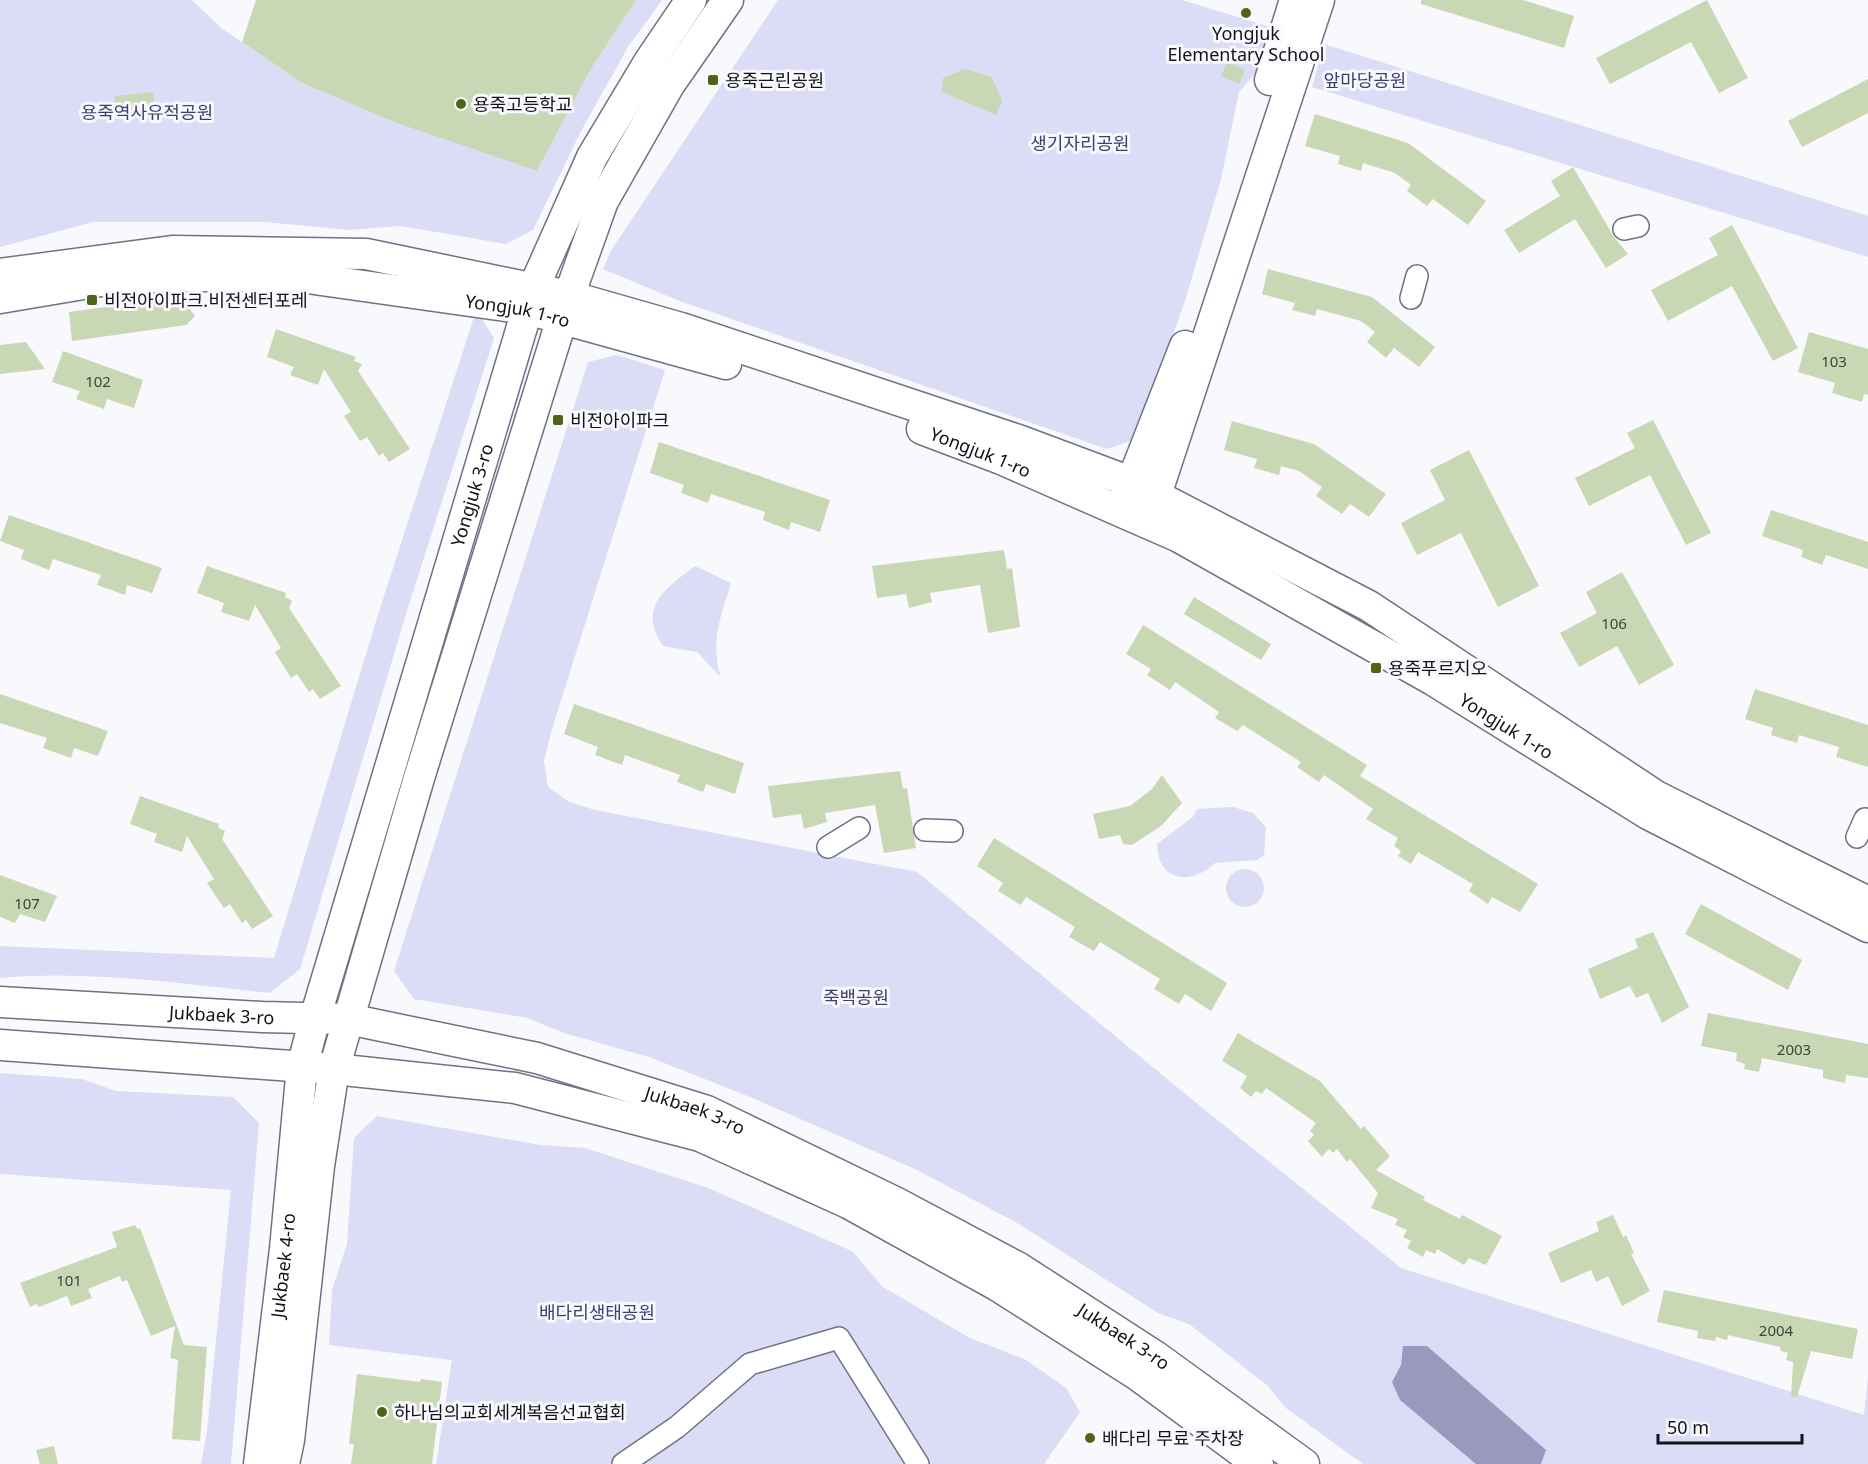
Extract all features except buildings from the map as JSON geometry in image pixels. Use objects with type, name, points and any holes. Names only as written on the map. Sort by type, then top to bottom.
[{"type":"street","name":"Yongjuk 3-ro","points":[[302,1067],[530,298],[592,157],[649,62],[691,0]]},
{"type":"street","name":"Jukbaek 4-ro","points":[[284,1464],[292,1418],[319,1166],[334,1069],[419,778],[565,307],[603,201],[669,86],[728,0]]},
{"type":"street","points":[[1138,503],[1295,0]]},
{"type":"street","points":[[1138,503],[1319,0]]},
{"type":"street","points":[[0,274],[172,251],[366,254],[530,298]]},
{"type":"street","name":"Yongjuk 1-ro","points":[[0,298],[107,280],[183,276],[293,276],[412,290],[530,298],[565,307],[684,352],[857,404],[1001,459],[1138,503],[1179,537],[1433,680],[1648,814],[1868,927]]},
{"type":"street","points":[[1411,298],[1417,276]]},
{"type":"street","points":[[1138,503],[1369,606],[1656,796],[1868,902]]},
{"type":"street","points":[[828,847],[859,828]]},
{"type":"street","points":[[925,830],[952,831]]},
{"type":"street","name":"Jukbaek 3-ro","points":[[0,1002],[348,1019],[537,1058],[707,1111],[895,1202],[1019,1268],[1155,1356],[1304,1464]]},
{"type":"street","name":"Jukbaek 3-ro","points":[[0,1045],[334,1069],[515,1088],[700,1136],[848,1203],[998,1286],[1136,1374],[1258,1464]]},
{"type":"street","name":"Jukbaek 4-ro","points":[[259,1464],[285,1249],[302,1067]]},
{"type":"street","points":[[623,1464],[677,1428],[750,1364],[839,1338],[918,1464]]},
{"type":"green space","name":"용죽역사유적공원","points":[[0,0],[192,0],[221,28],[302,83],[399,124],[537,171],[589,72],[636,0],[662,0],[628,47],[581,131],[533,230],[506,244],[401,226],[349,230],[265,222],[93,222],[0,247]]},
{"type":"green space","name":"생기자리공원","points":[[778,0],[1182,0],[1270,27],[1259,69],[1239,92],[1221,179],[1185,301],[1135,439],[1107,449],[677,300],[603,269],[612,249]]},
{"type":"green space","name":"앞마당공원","points":[[1324,44],[1868,216],[1868,257],[1312,87]]},
{"type":"green space","points":[[474,317],[482,319],[494,338],[406,614],[300,969],[270,993],[102,977],[0,978],[0,946],[274,958],[376,621]]},
{"type":"green space","name":"죽백공원","points":[[617,355],[665,370],[552,729],[544,761],[548,787],[569,802],[595,810],[917,872],[1184,1093],[1401,1268],[1864,1415],[1868,1376],[1868,1464],[1363,1464],[1286,1408],[1268,1386],[1189,1324],[1158,1313],[1019,1224],[917,1170],[750,1097],[649,1057],[564,1033],[528,1018],[414,999],[394,971],[588,362]]},
{"type":"green space","points":[[695,566],[731,583],[718,629],[716,650],[720,676],[697,652],[663,646],[653,620],[658,600],[665,591]]},
{"type":"green space","points":[[1233,807],[1253,813],[1266,827],[1264,855],[1257,860],[1215,863],[1196,875],[1186,877],[1169,873],[1159,857],[1157,844],[1193,817],[1197,809]]},
{"type":"green space","points":[[1245,869],[1258,875],[1264,888],[1258,901],[1245,907],[1232,901],[1226,888],[1232,875]]},
{"type":"green space","points":[[0,1073],[82,1079],[116,1091],[233,1097],[259,1123],[231,1464],[201,1464],[207,1432],[231,1190],[0,1174]]},
{"type":"green space","name":"배다리생태공원","points":[[377,1116],[540,1145],[585,1148],[708,1188],[852,1251],[883,1287],[970,1338],[1026,1360],[1066,1388],[1080,1412],[1044,1464],[436,1464],[452,1360],[329,1345],[332,1290],[347,1244],[354,1138]]},
{"type":"shaded area","points":[[1403,1346],[1427,1346],[1546,1450],[1541,1464],[1476,1464],[1400,1400],[1392,1382],[1401,1365]]},
{"type":"place","name":"Yongjuk Elementary School","points":[[1246,13]]},
{"type":"place","name":"용죽근린공원","points":[[713,80]]},
{"type":"place","name":"용죽고등학교","points":[[461,104]]},
{"type":"place","name":"비전아이파크.비전센터포레","points":[[92,300]]},
{"type":"place","name":"비전아이파크","points":[[558,420]]},
{"type":"place","name":"용죽푸르지오","points":[[1376,668]]},
{"type":"place","name":"하나님의교회세계복음선교협회","points":[[382,1412]]},
{"type":"place","name":"배다리 무료 주차장","points":[[1090,1438]]}]
